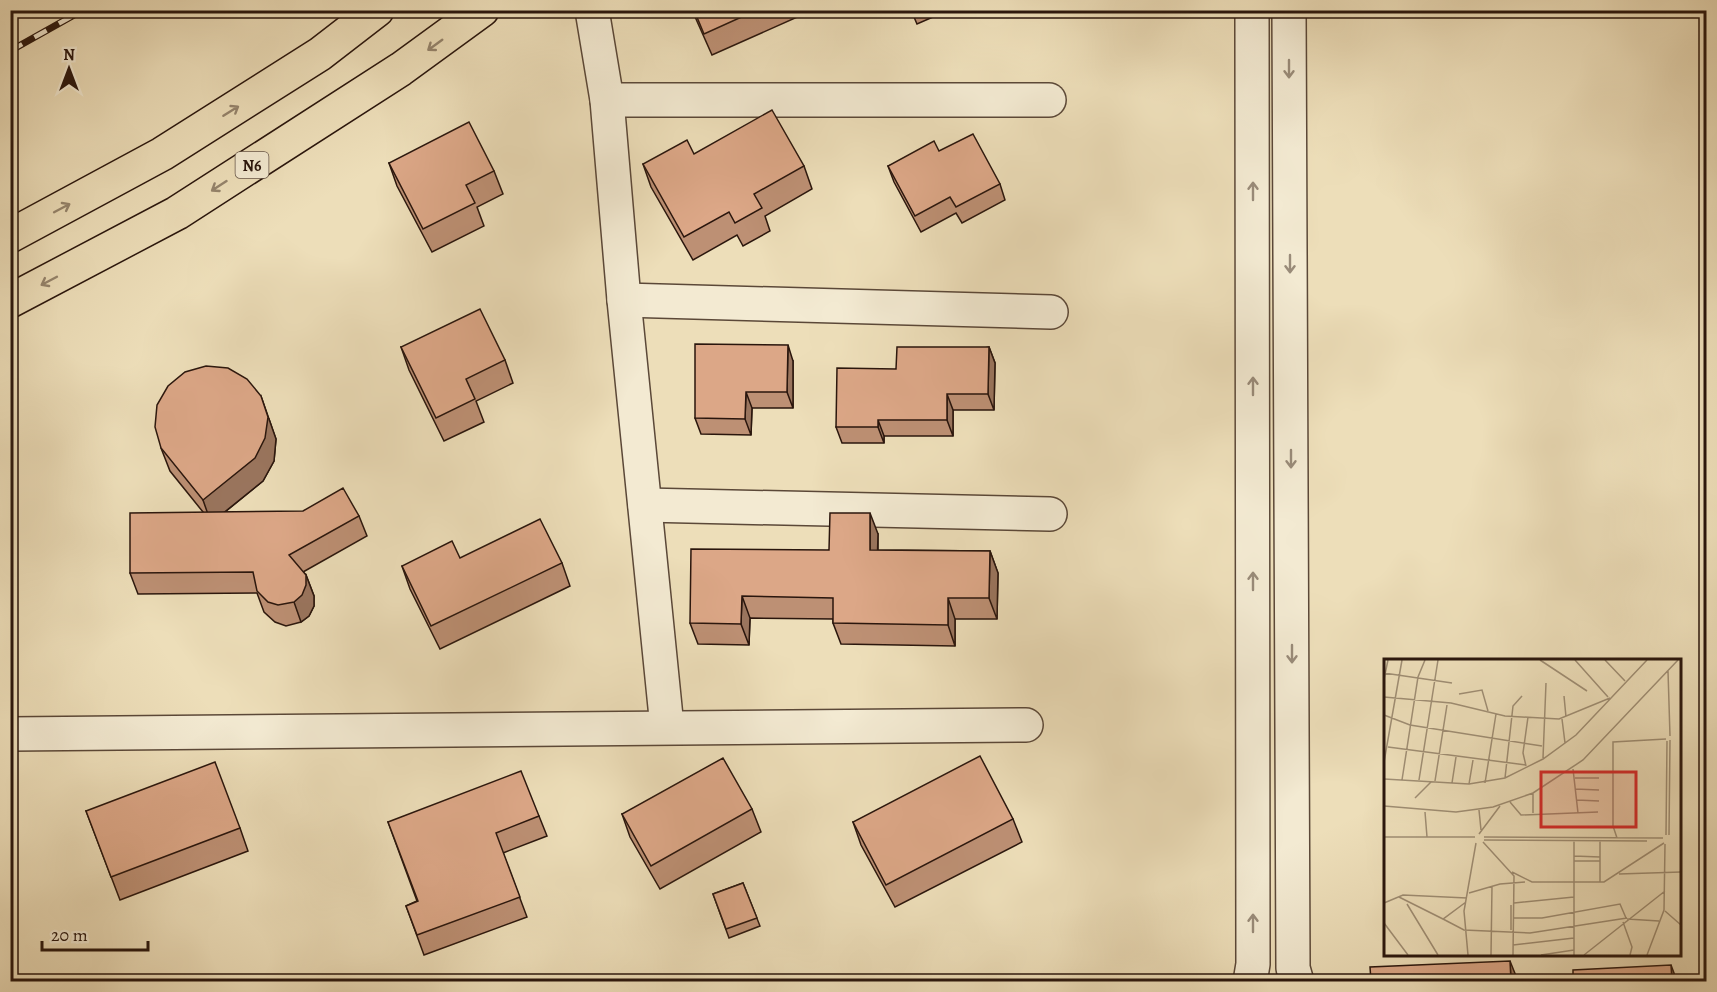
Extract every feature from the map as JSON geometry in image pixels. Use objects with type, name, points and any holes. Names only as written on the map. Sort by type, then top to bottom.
[{"type":"highway","points":[[10,236],[162,154],[320,54],[376,10]]},
{"type":"highway","name":"N6","points":[[10,301],[177,213],[401,69],[482,10]]},
{"type":"street","points":[[592,10],[607,100],[624,300],[667,727]]},
{"type":"street","points":[[1250,981],[1253,964],[1252,10]]},
{"type":"street","points":[[1289,10],[1293,968],[1297,981]]},
{"type":"street","points":[[607,100],[1049,100]]},
{"type":"street","points":[[624,300],[1052,312]]},
{"type":"street","points":[[645,505],[1050,514]]},
{"type":"street","points":[[1253,710],[1292,711]]},
{"type":"street","points":[[10,734],[1026,725]]},
{"type":"building","points":[[694,10],[757,10],[704,34]]},
{"type":"building","points":[[772,110],[804,166],[754,194],[762,208],[735,223],[729,212],[684,237],[643,164],[687,140],[694,154]]},
{"type":"building","points":[[469,122],[494,171],[466,185],[475,203],[423,229],[389,163]]},
{"type":"building","points":[[973,134],[1000,184],[956,207],[950,197],[915,216],[888,166],[934,141],[939,151]]},
{"type":"building","points":[[480,309],[505,360],[466,379],[475,399],[436,418],[401,347]]},
{"type":"building","points":[[695,344],[788,345],[787,392],[746,392],[745,419],[695,418]]},
{"type":"building","points":[[897,347],[989,347],[988,394],[947,394],[947,420],[878,420],[878,427],[836,427],[837,368],[896,369]]},
{"type":"building","points":[[206,366],[228,368],[247,379],[261,396],[268,417],[265,438],[255,458],[203,500],[161,448],[155,427],[157,405],[168,386],[185,372]]},
{"type":"building","points":[[343,488],[359,516],[289,555],[306,575],[306,585],[302,595],[294,602],[278,605],[268,602],[257,591],[253,572],[130,573],[130,513],[303,511]]},
{"type":"building","points":[[830,513],[870,513],[870,550],[990,551],[989,598],[948,598],[948,625],[833,623],[833,598],[742,596],[741,624],[690,623],[691,549],[829,550]]},
{"type":"building","points":[[540,519],[562,563],[431,626],[402,566],[452,541],[460,558]]},
{"type":"building","points":[[980,756],[1013,819],[886,885],[853,822]]},
{"type":"building","points":[[723,758],[752,809],[651,866],[622,814]]},
{"type":"building","points":[[215,762],[240,828],[111,877],[86,811]]},
{"type":"building","points":[[521,771],[539,816],[496,833],[520,897],[417,935],[406,906],[418,901],[388,822]]},
{"type":"building","points":[[743,883],[757,918],[726,929],[713,894]]},
{"type":"building","points":[[1510,961],[1511,981],[1371,981],[1370,967]]},
{"type":"building","points":[[1671,965],[1672,981],[1573,981],[1573,970]]},
{"type":"railway","points":[[10,51],[83,10]]}]
